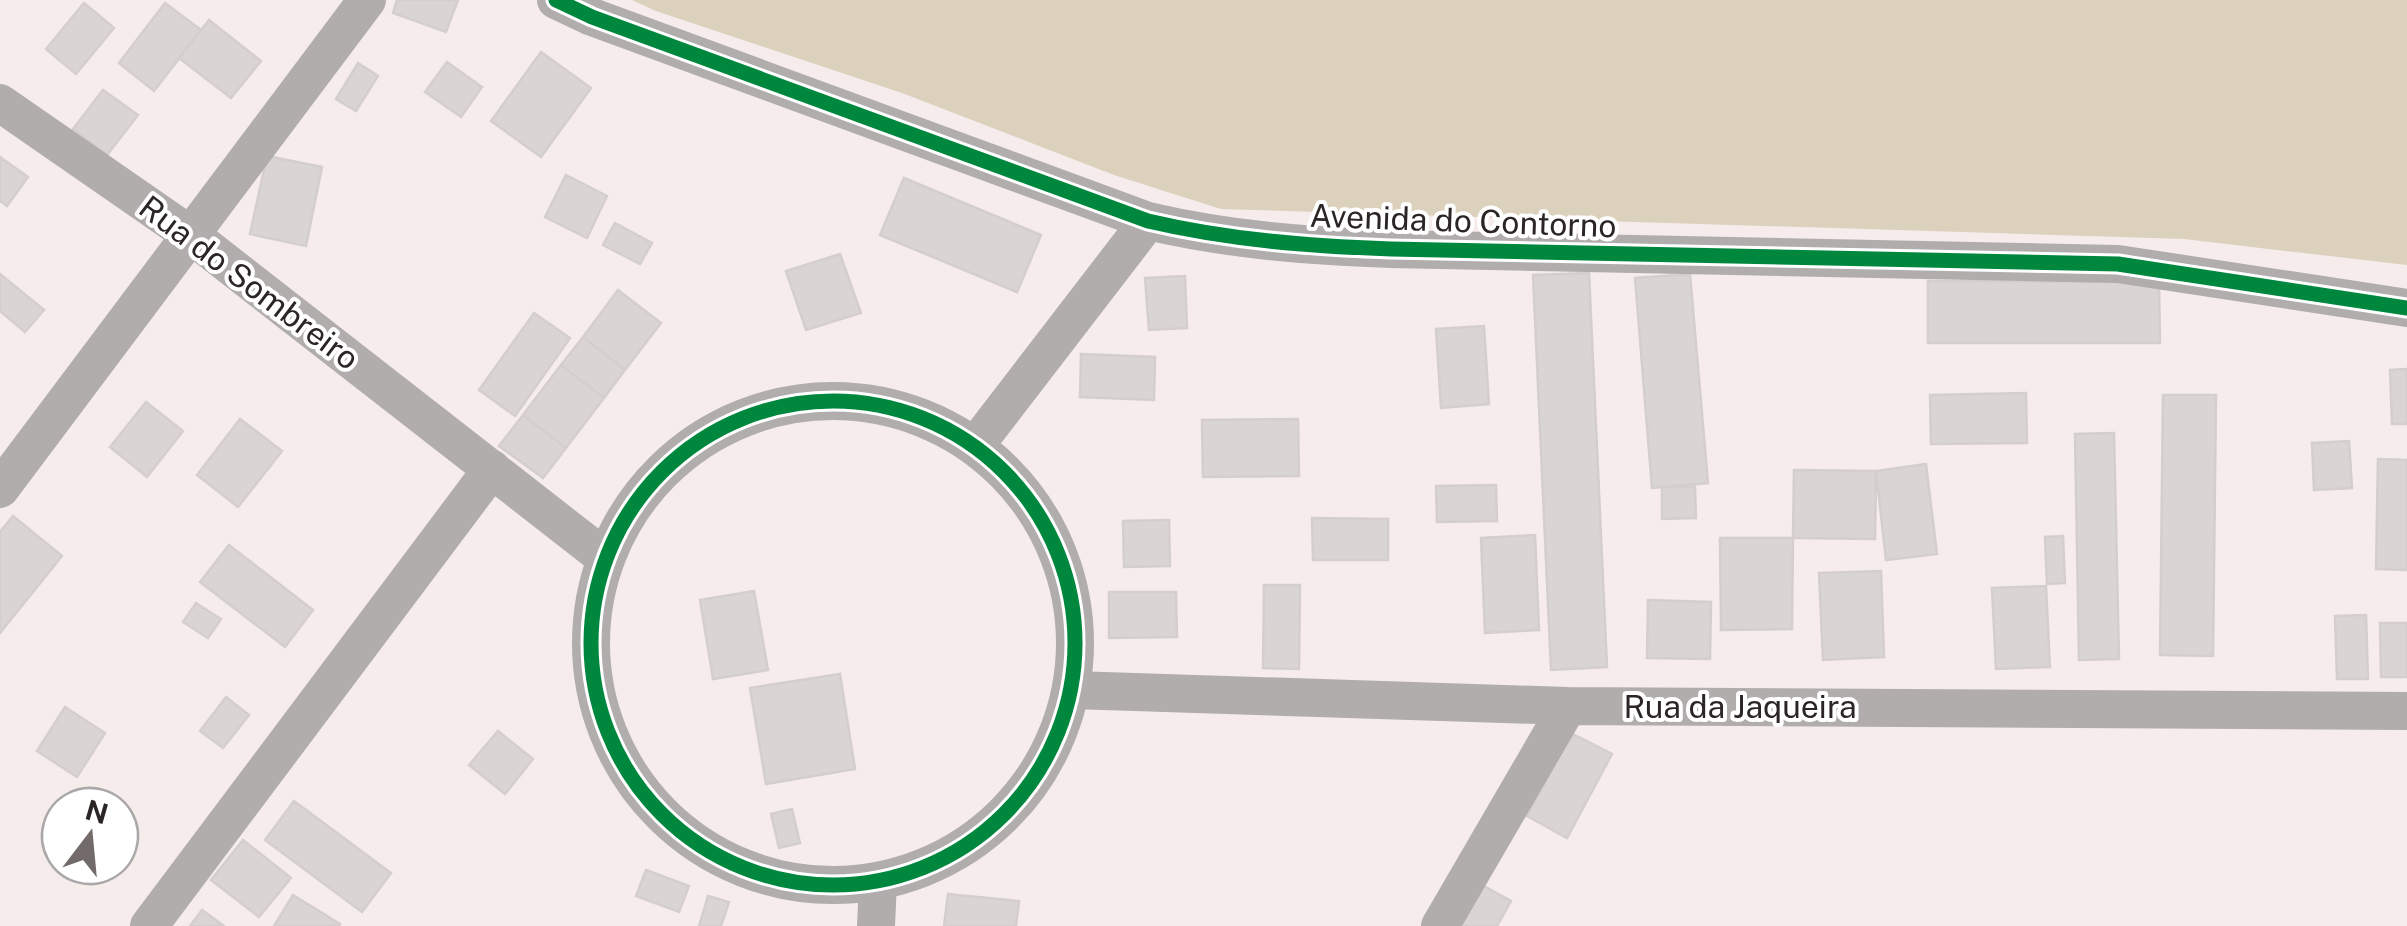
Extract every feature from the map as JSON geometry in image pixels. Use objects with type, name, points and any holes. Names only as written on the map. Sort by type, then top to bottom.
[{"type":"street","points":[[0,489],[367,0]]},
{"type":"street","name":"Avenida do Contorno","points":[[556,0],[592,17],[1148,221],[1208,235],[1312,246],[2118,264],[2407,308]]},
{"type":"street","name":"Rua do Sombreiro","points":[[0,103],[192,236],[604,557]]},
{"type":"street","points":[[975,446],[1148,221]]},
{"type":"street","points":[[836,400],[909,412],[975,446],[1026,494],[1060,554],[1076,622],[1073,690],[1049,759],[1005,817],[946,859],[878,882],[792,883],[711,854],[646,799],[603,725],[588,641],[604,557],[640,493],[694,442],[762,410],[836,400]]},
{"type":"street","points":[[149,926],[492,469]]},
{"type":"street","name":"Rua da Jaqueira","points":[[1073,690],[1568,706],[2407,711]]},
{"type":"street","points":[[1440,926],[1568,706]]},
{"type":"street","points":[[876,926],[878,882]]},
{"type":"shaded area","points":[[632,0],[2407,0],[2407,265],[2184,239],[1221,209],[1114,175],[902,93]]},
{"type":"building","points":[[397,0],[458,0],[446,32],[393,13]]},
{"type":"building","points":[[84,3],[114,28],[76,74],[46,49]]},
{"type":"building","points":[[165,3],[201,30],[154,91],[119,63]]},
{"type":"building","points":[[209,20],[261,61],[231,98],[179,58]]},
{"type":"building","points":[[541,52],[591,88],[541,157],[491,121]]},
{"type":"building","points":[[447,62],[482,87],[461,117],[425,92]]},
{"type":"building","points":[[358,63],[378,76],[356,111],[336,99]]},
{"type":"building","points":[[103,90],[138,115],[107,155],[73,129]]},
{"type":"building","points":[[267,156],[322,167],[306,246],[250,234]]},
{"type":"building","points":[[0,157],[28,177],[7,206],[0,201]]},
{"type":"building","points":[[566,175],[607,196],[587,238],[545,217]]},
{"type":"building","points":[[904,178],[1041,235],[1017,292],[880,235]]},
{"type":"building","points":[[615,223],[652,243],[640,264],[603,245]]},
{"type":"building","points":[[840,254],[861,313],[806,330],[786,271]]},
{"type":"building","points":[[1589,273],[1607,667],[1551,670],[1533,275]]},
{"type":"building","points":[[0,274],[44,310],[25,332],[0,311]]},
{"type":"building","points":[[1690,274],[1708,483],[1652,488],[1635,278]]},
{"type":"building","points":[[1185,276],[1187,328],[1149,330],[1145,278]]},
{"type":"building","points":[[1928,281],[2159,282],[2160,343],[1928,343]]},
{"type":"building","points":[[618,290],[661,323],[625,370],[583,337]]},
{"type":"building","points":[[534,313],[570,338],[515,416],[479,390]]},
{"type":"building","points":[[1484,326],[1489,404],[1441,408],[1436,329]]},
{"type":"building","points":[[583,337],[625,370],[604,398],[561,365]]},
{"type":"building","points":[[1081,354],[1155,357],[1154,400],[1080,397]]},
{"type":"building","points":[[561,365],[604,398],[566,448],[523,415]]},
{"type":"building","points":[[2407,369],[2407,424],[2392,424],[2390,370]]},
{"type":"building","points":[[2026,393],[2027,443],[1931,444],[1930,395]]},
{"type":"building","points":[[2163,395],[2216,395],[2213,656],[2160,655]]},
{"type":"building","points":[[146,402],[183,431],[147,477],[110,447]]},
{"type":"building","points":[[523,415],[566,448],[543,478],[499,446]]},
{"type":"building","points":[[240,419],[282,451],[238,507],[197,475]]},
{"type":"building","points":[[1298,419],[1299,476],[1203,477],[1202,420]]},
{"type":"building","points":[[2114,433],[2119,659],[2079,660],[2075,434]]},
{"type":"building","points":[[2349,441],[2352,488],[2314,490],[2312,443]]},
{"type":"building","points":[[2378,459],[2407,460],[2407,570],[2376,569]]},
{"type":"building","points":[[1926,464],[1937,554],[1886,560],[1876,471]]},
{"type":"building","points":[[1794,470],[1876,471],[1875,539],[1793,538]]},
{"type":"building","points":[[1496,485],[1497,521],[1437,522],[1436,486]]},
{"type":"building","points":[[1662,487],[1695,487],[1696,518],[1662,519]]},
{"type":"building","points":[[13,516],[62,556],[0,633],[0,532]]},
{"type":"building","points":[[1312,518],[1388,519],[1388,560],[1313,560]]},
{"type":"building","points":[[1169,520],[1170,566],[1124,567],[1123,521]]},
{"type":"building","points":[[1535,535],[1539,630],[1485,633],[1481,538]]},
{"type":"building","points":[[2063,536],[2065,583],[2047,584],[2045,537]]},
{"type":"building","points":[[1720,538],[1793,538],[1792,629],[1721,630]]},
{"type":"building","points":[[229,545],[313,610],[285,647],[200,582]]},
{"type":"building","points":[[1881,571],[1884,657],[1823,660],[1819,573]]},
{"type":"building","points":[[1264,585],[1300,585],[1299,669],[1263,668]]},
{"type":"building","points":[[2046,586],[2050,667],[1996,669],[1992,588]]},
{"type":"building","points":[[754,591],[768,670],[713,679],[700,600]]},
{"type":"building","points":[[1109,592],[1176,592],[1177,637],[1109,638]]},
{"type":"building","points":[[1648,600],[1711,602],[1710,659],[1647,658]]},
{"type":"building","points":[[196,603],[221,619],[208,638],[183,622]]},
{"type":"building","points":[[2366,615],[2368,679],[2337,679],[2335,616]]},
{"type":"building","points":[[2380,623],[2407,623],[2407,677],[2381,677]]},
{"type":"building","points":[[840,674],[855,769],[766,784],[750,688]]},
{"type":"building","points":[[226,697],[249,715],[223,748],[200,731]]},
{"type":"building","points":[[65,707],[105,733],[77,777],[37,751]]},
{"type":"building","points":[[498,731],[533,759],[505,794],[469,765]]},
{"type":"building","points":[[1571,733],[1612,754],[1567,838],[1527,816]]},
{"type":"building","points":[[294,801],[391,873],[362,912],[265,840]]},
{"type":"building","points":[[792,809],[800,843],[779,848],[771,814]]},
{"type":"building","points":[[243,840],[291,878],[259,917],[211,880]]},
{"type":"building","points":[[646,870],[689,886],[679,912],[636,896]]},
{"type":"building","points":[[1484,886],[1511,901],[1497,926],[1461,926]]},
{"type":"building","points":[[948,894],[1019,901],[1016,926],[944,926]]},
{"type":"building","points":[[293,895],[340,924],[339,926],[274,926]]},
{"type":"building","points":[[708,896],[729,902],[721,926],[699,926]]},
{"type":"building","points":[[202,910],[224,926],[190,926]]},
{"type":"cycle path","points":[[556,0],[592,17],[1148,221],[1209,233],[1299,244],[1391,249],[2118,264],[2407,308]]},
{"type":"cycle path","points":[[833,401],[880,406],[926,419],[967,442],[1004,472],[1034,509],[1057,550],[1070,596],[1075,643],[1070,690],[1057,736],[1034,777],[1004,814],[967,844],[926,867],[880,880],[833,885],[786,880],[740,867],[699,844],[662,814],[632,777],[609,736],[596,690],[591,643],[596,596],[609,550],[632,509],[662,472],[699,442],[740,419],[786,406],[833,401]]}]
